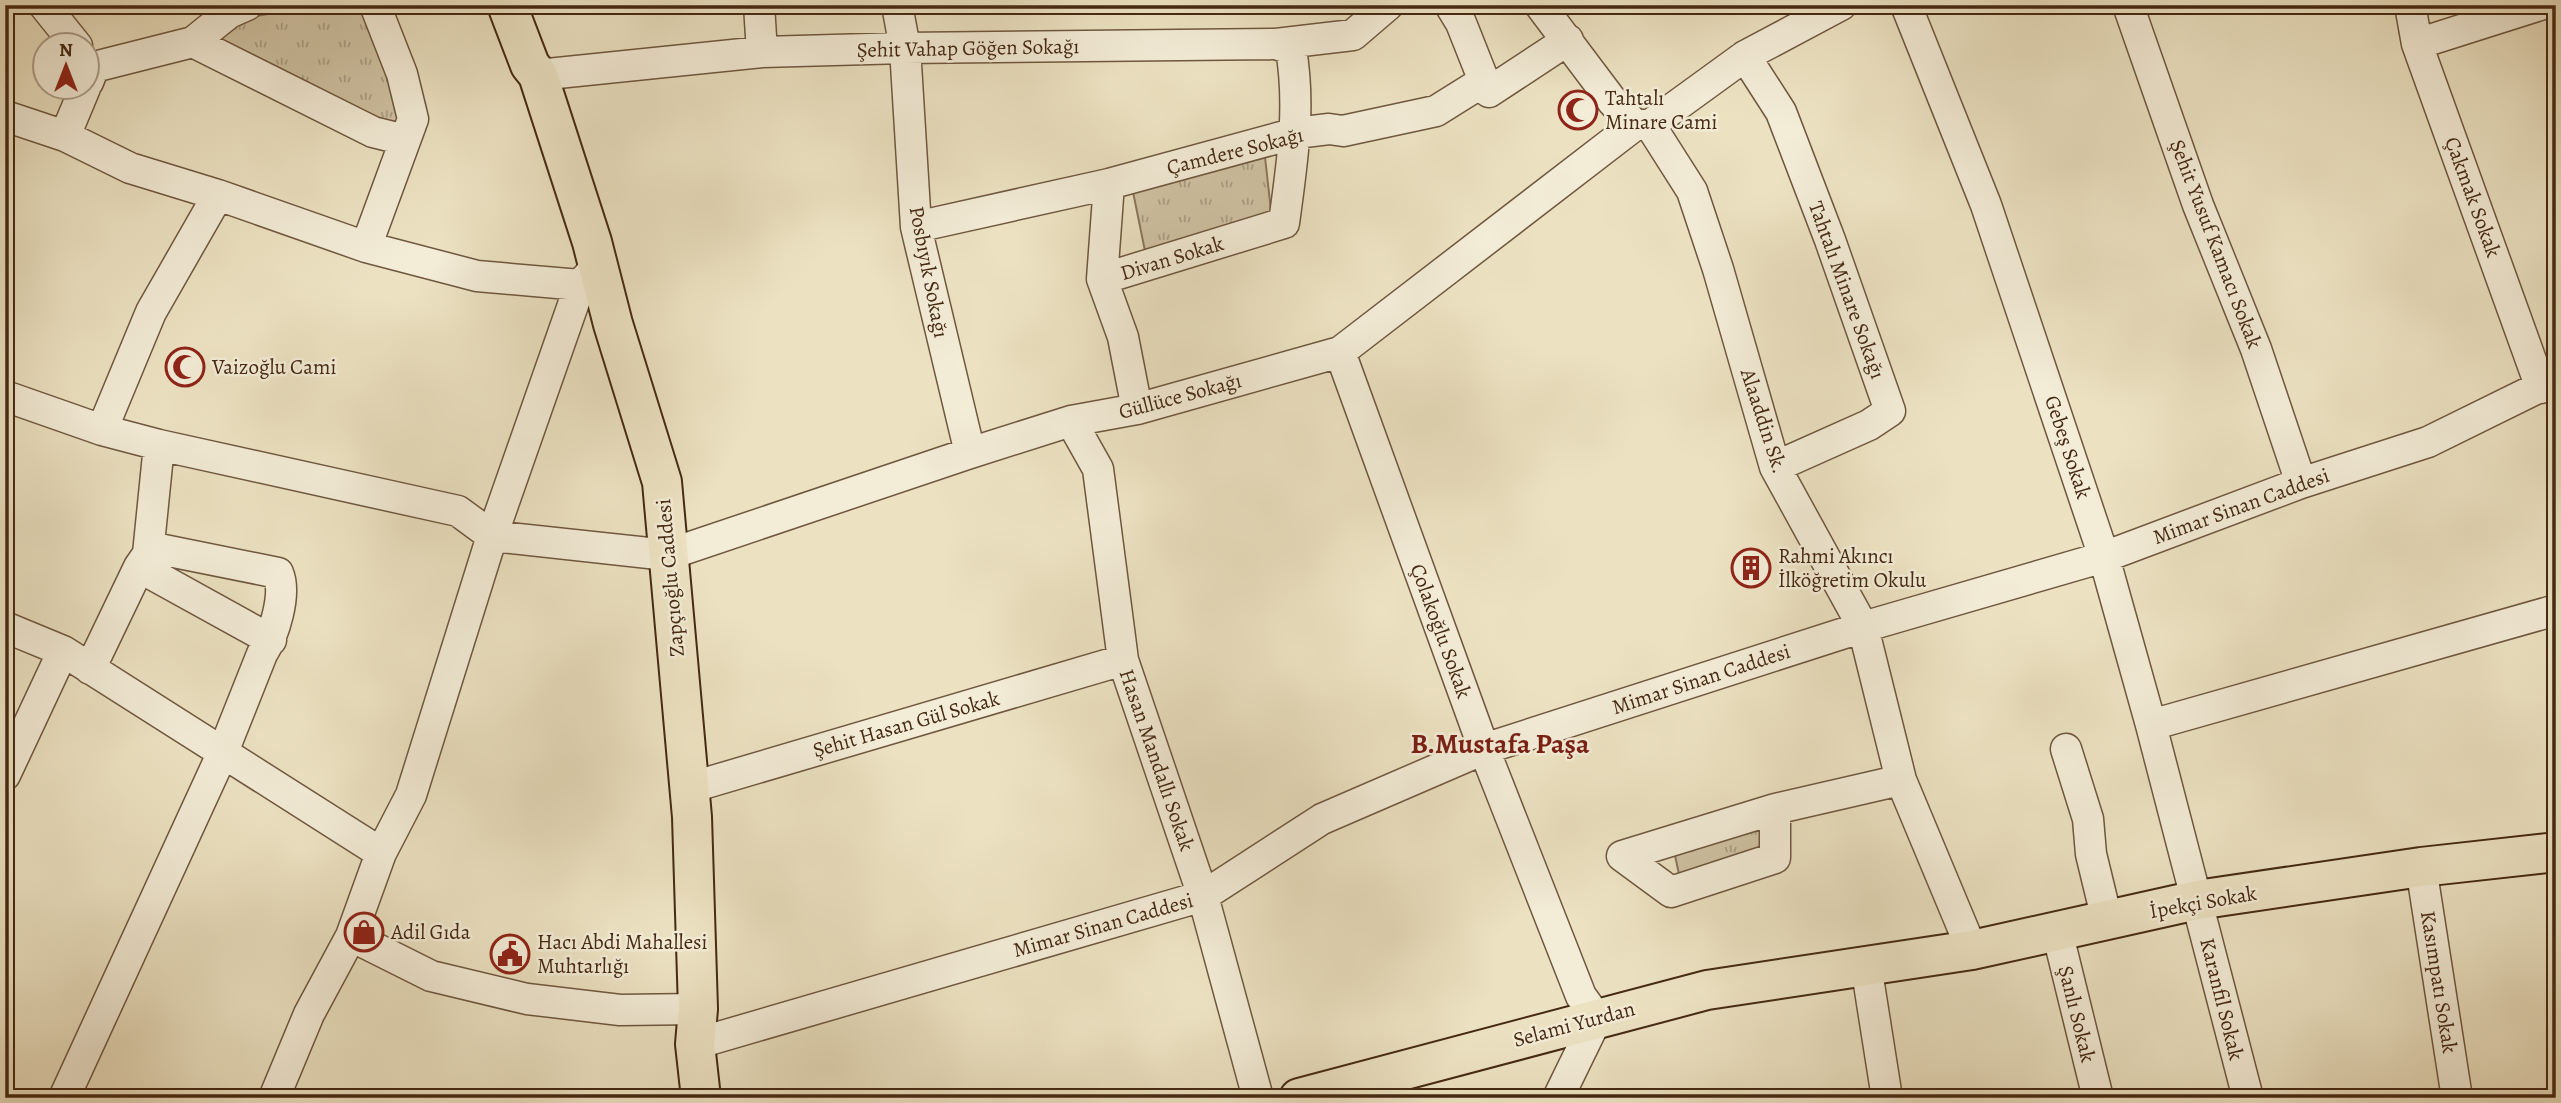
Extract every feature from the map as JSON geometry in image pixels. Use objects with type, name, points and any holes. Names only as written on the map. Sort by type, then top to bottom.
[{"type":"main road","name":"Zapçıoğlu Caddesi","points":[[507,5],[530,65],[538,75],[589,274],[613,324],[662,482],[692,817],[701,1098]]},
{"type":"main road","name":"Zapçıoğlu Caddesi","points":[[519,5],[541,61],[538,75]]},
{"type":"main road","name":"İpekçi Sokak","points":[[1859,966],[1972,950],[2197,900],[2421,867],[2556,852]]},
{"type":"main road","name":"Selami Yurdan","points":[[1299,1098],[1707,990],[1859,966]]},
{"type":"street","points":[[44,5],[62,32]]},
{"type":"street","points":[[102,64],[193,42],[229,13],[247,5]]},
{"type":"street","points":[[366,247],[412,119],[402,74],[375,5]]},
{"type":"street","points":[[759,5],[762,52]]},
{"type":"street","name":"Posbıyık Sokağı","points":[[897,5],[905,48],[916,226],[970,453]]},
{"type":"street","name":"Şehit Vahap Göğen Sokağı","points":[[538,75],[762,52],[1276,44],[1353,36],[1388,5]]},
{"type":"street","points":[[1450,5],[1461,23],[1484,81]]},
{"type":"street","name":"Alaaddin Sk.","points":[[1540,5],[1613,102],[1642,125],[1692,191],[1775,467],[1863,628],[1901,780],[1972,950]]},
{"type":"street","name":"Güllüce Sokağı","points":[[667,555],[1071,421],[1137,409],[1340,352],[1642,125],[1745,56],[1841,5]]},
{"type":"street","name":"Gebeş Sokak","points":[[1906,5],[1986,205],[2104,557],[2197,900]]},
{"type":"street","name":"Şehit Yusuf Kamacı Sokak","points":[[2128,5],[2198,205],[2256,349],[2301,483]]},
{"type":"street","name":"Çakmak Sokak","points":[[2410,5],[2417,44],[2548,383]]},
{"type":"street","points":[[2417,44],[2540,5]]},
{"type":"street","name":"Çamdere Sokağı","points":[[916,226],[1109,184],[1296,133],[1343,131],[1436,111],[1484,81],[1489,92],[1568,40]]},
{"type":"street","points":[[193,42],[373,132],[405,140]]},
{"type":"street","points":[[1276,44],[1291,48],[1297,82],[1296,133]]},
{"type":"street","name":"Tahtalı Minare Sokağı","points":[[1745,56],[1781,112],[1830,240],[1890,411],[1869,425],[1775,467]]},
{"type":"street","points":[[65,136],[76,102]]},
{"type":"street","points":[[5,116],[65,136],[130,168],[218,195],[366,247],[477,276],[589,274],[492,537],[411,795],[381,853],[351,936],[309,1014],[274,1098]]},
{"type":"street","name":"Divan Sokak","points":[[1137,409],[1123,337],[1102,279],[1284,223],[1296,133]]},
{"type":"street","points":[[1102,279],[1109,184]]},
{"type":"street","points":[[102,430],[151,312],[218,195]]},
{"type":"street","name":"Çolakoğlu Sokak","points":[[1340,352],[1484,749],[1581,996],[1597,1018]]},
{"type":"street","name":"Mimar Sinan Caddesi","points":[[351,936],[430,976],[527,999],[620,1010],[697,1027],[1203,896],[1322,819],[1484,749],[1863,628],[2104,557],[2301,483],[2428,442],[2548,383]]},
{"type":"street","points":[[5,396],[102,430],[159,446],[458,511],[492,537],[667,555]]},
{"type":"street","name":"Hasan Mandallı Sokak","points":[[1071,421],[1098,469],[1123,660],[1203,896],[1258,1098]]},
{"type":"street","points":[[90,669],[144,557],[159,446]]},
{"type":"street","points":[[64,1098],[223,752],[262,654],[271,640],[281,588],[278,573],[144,557]]},
{"type":"street","points":[[144,557],[271,640]]},
{"type":"street","points":[[2151,724],[2556,610]]},
{"type":"street","points":[[5,627],[63,651],[381,853]]},
{"type":"street","points":[[5,775],[63,651]]},
{"type":"street","name":"Şehit Hasan Gül Sokak","points":[[689,788],[1123,660]]},
{"type":"street","points":[[2066,749],[2088,818],[2091,855],[2107,920]]},
{"type":"street","points":[[1774,810],[1774,858],[1671,892],[1622,856],[1774,810],[1901,780]]},
{"type":"street","name":"Kasımpatı Sokak","points":[[2421,867],[2457,1098]]},
{"type":"street","name":"Karanfil Sokak","points":[[2197,900],[2248,1098]]},
{"type":"street","name":"Şanlı Sokak","points":[[2057,931],[2098,1098]]},
{"type":"street","points":[[1859,966],[1887,1098]]},
{"type":"street","points":[[1558,1098],[1597,1018]]},
{"type":"green space","points":[[317,5],[359,5],[374,18],[401,123],[388,126],[210,40],[251,17]]},
{"type":"green space","points":[[1264,148],[1272,220],[1146,256],[1132,187]]},
{"type":"green space","points":[[1768,820],[1767,856],[1680,879],[1673,846]]},
{"type":"place","name":"Tahtalı Minare Cami","points":[[1578,110]]},
{"type":"place","name":"Vaizoğlu Cami","points":[[185,367]]},
{"type":"place","name":"Rahmi Akıncı İlköğretim Okulu","points":[[1751,568]]},
{"type":"place","name":"Adil Gıda","points":[[364,932]]},
{"type":"place","name":"Hacı Abdi Mahallesi Muhtarlığı","points":[[510,954]]},
{"type":"district","name":"B.Mustafa Paşa","points":[[1500,743]]}]
